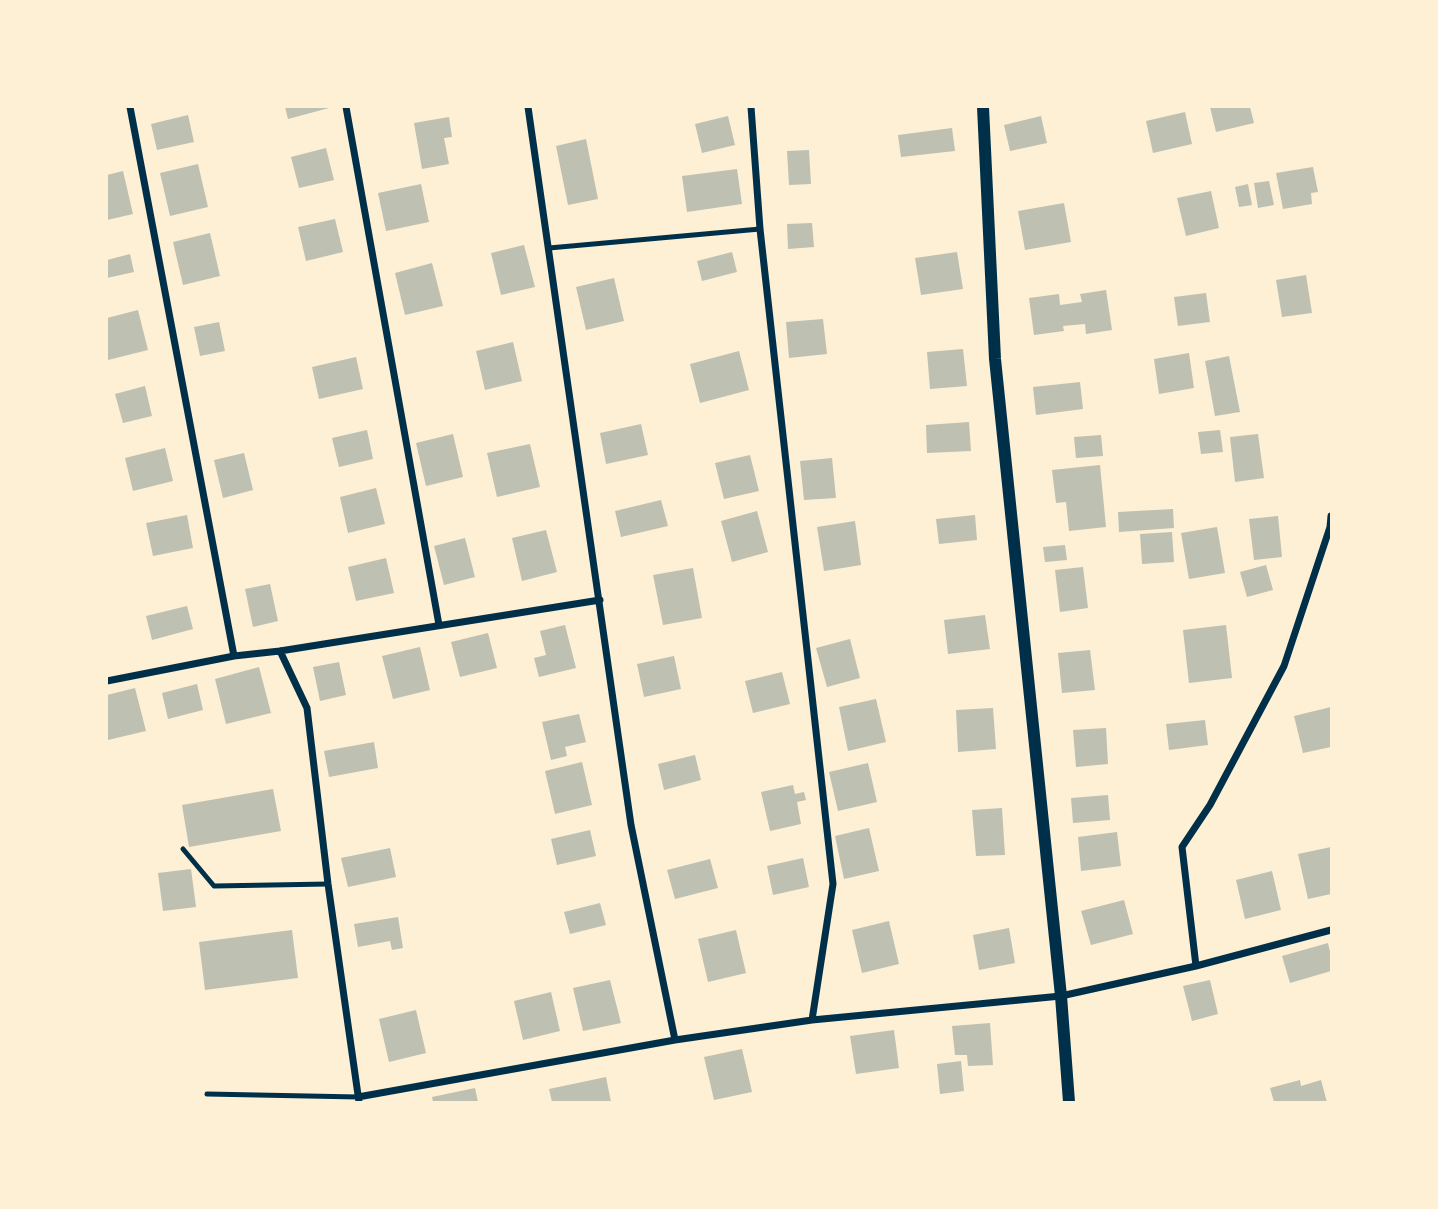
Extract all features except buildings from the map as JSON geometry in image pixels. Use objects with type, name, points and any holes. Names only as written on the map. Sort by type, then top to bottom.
[{"type":"street","points":[[130,107],[234,656]]},
{"type":"street","points":[[346,107],[439,625]]},
{"type":"street","points":[[528,107],[631,825],[675,1040]]},
{"type":"street","points":[[751,107],[760,229],[833,884],[813,1020]]},
{"type":"street","points":[[982,107],[995,359],[1061,996],[1069,1102]]},
{"type":"street","points":[[1196,966],[1182,848],[1210,805],[1284,666],[1330,527],[1331,516]]},
{"type":"street","points":[[107,681],[234,656],[600,600]]},
{"type":"street","points":[[280,651],[307,708],[328,884],[359,1100],[675,1040],[813,1020],[1061,996],[1196,966],[1331,930]]},
{"type":"lane","points":[[549,248],[760,229]]},
{"type":"lane","points":[[183,849],[214,886],[328,884]]},
{"type":"lane","points":[[207,1094],[359,1100]]}]
